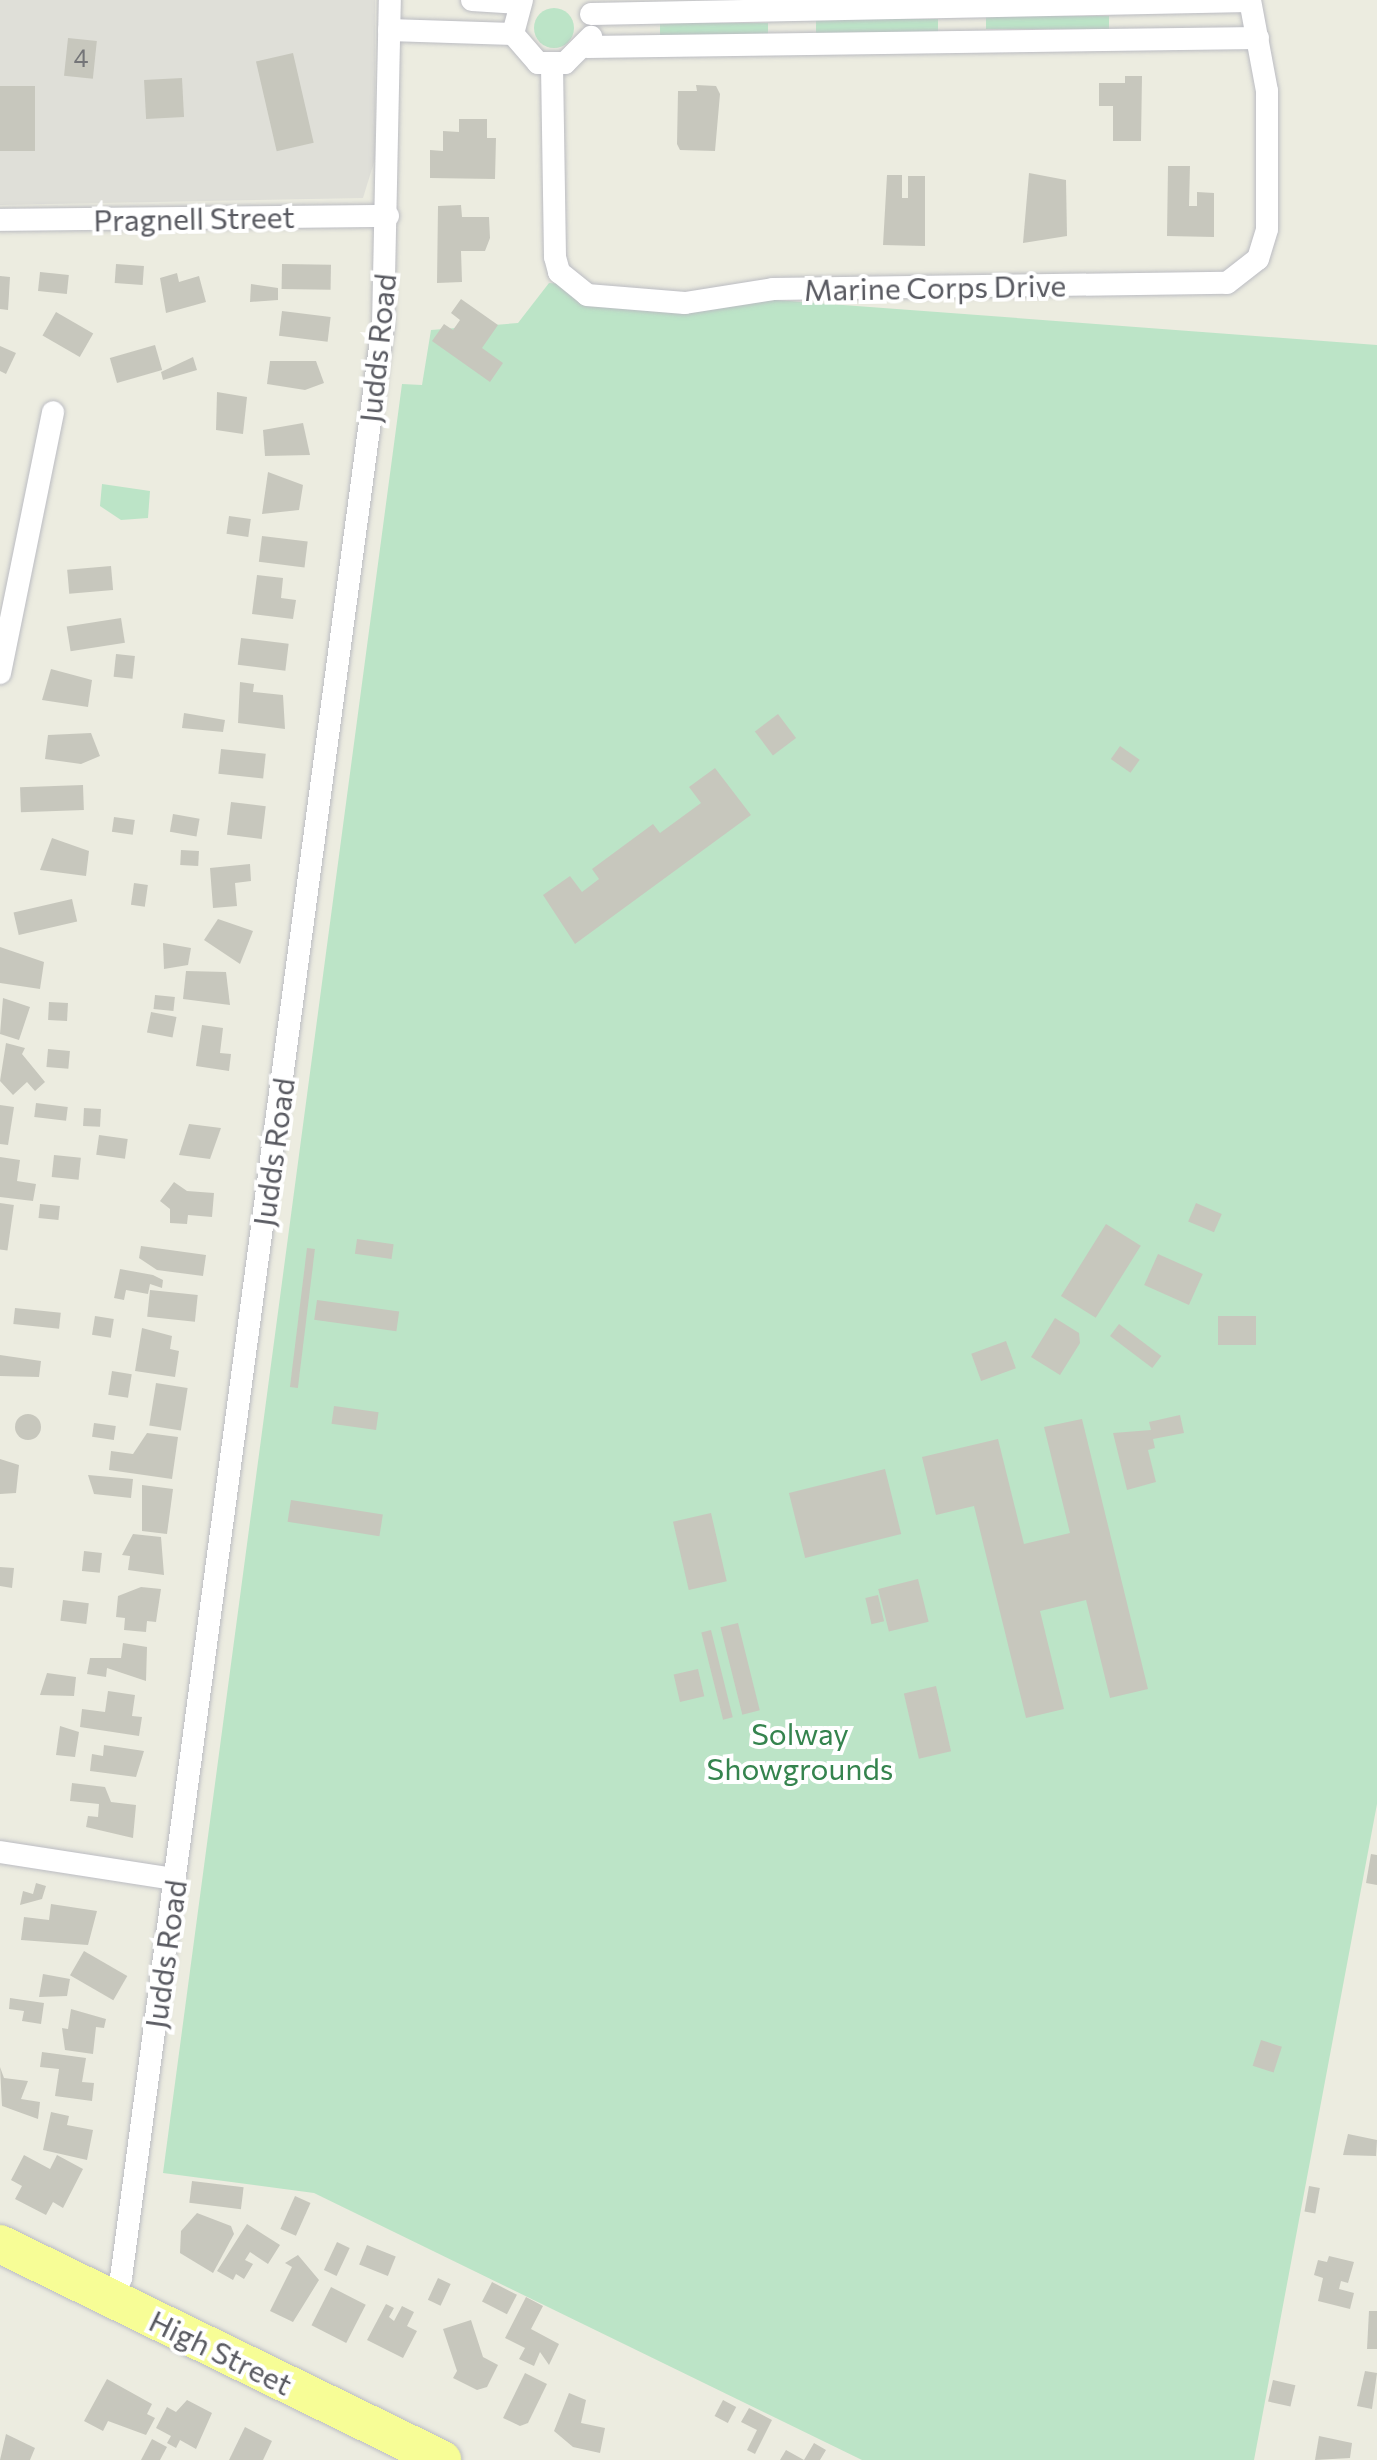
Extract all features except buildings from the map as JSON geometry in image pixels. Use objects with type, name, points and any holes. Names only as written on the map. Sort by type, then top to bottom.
[{"type":"highway","name":"High Street","points":[[0,2244],[442,2460]]},
{"type":"street","name":"Judds Road","points":[[112,2298],[121,2278],[381,344],[388,216],[390,0]]},
{"type":"street","points":[[472,0],[520,2],[513,34],[527,56],[552,66],[586,48],[1258,38]]},
{"type":"street","points":[[586,48],[587,7],[791,14],[1132,7],[1250,0]]},
{"type":"street","name":"Marine Corps Drive","points":[[552,66],[555,256],[558,272],[587,295],[685,303],[773,289],[1227,283],[1247,272],[1265,247],[1266,91],[1250,0]]},
{"type":"street","points":[[1132,7],[1133,38]]},
{"type":"street","points":[[962,10],[962,43]]},
{"type":"street","points":[[791,14],[792,45]]},
{"type":"street","points":[[390,30],[513,34]]},
{"type":"street","name":"Pragnell Street","points":[[0,220],[388,216]]},
{"type":"street","points":[[0,674],[53,412]]},
{"type":"street","points":[[0,1852],[175,1879]]},
{"type":"shaded area","points":[[0,0],[375,0],[375,159],[363,198],[0,205]]},
{"type":"green space","points":[[554,8],[568,14],[574,28],[568,42],[554,48],[540,42],[534,28],[540,14]]},
{"type":"green space","points":[[986,16],[1109,16],[1109,29],[986,29]]},
{"type":"green space","points":[[816,19],[938,19],[938,33],[816,33]]},
{"type":"green space","points":[[660,23],[768,23],[768,37],[660,37]]},
{"type":"green space","name":"Solway Showgrounds","points":[[549,283],[1377,345],[1377,1804],[1254,2460],[862,2460],[314,2193],[163,2173],[402,384],[422,385],[431,330],[518,323]]},
{"type":"green space","points":[[102,484],[150,491],[148,518],[121,520],[100,506]]}]
